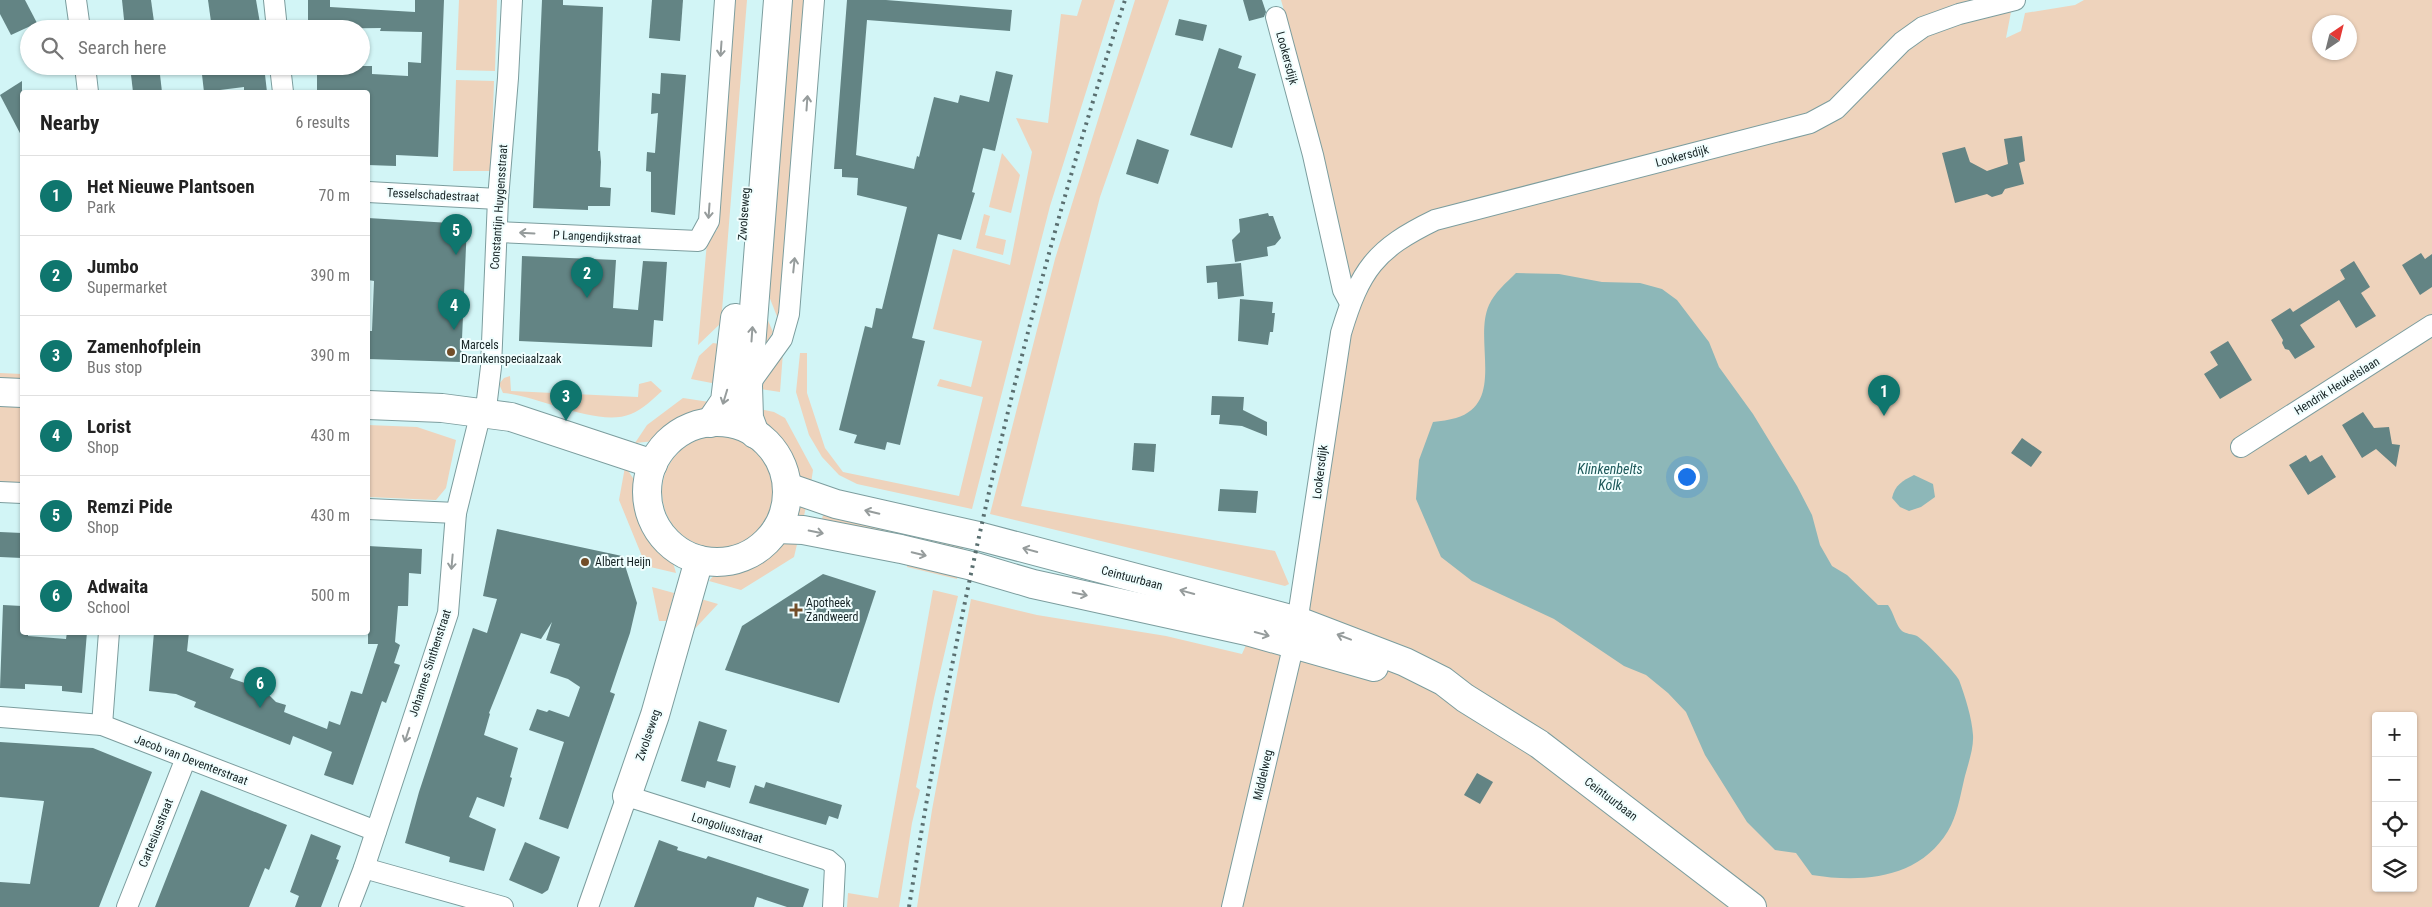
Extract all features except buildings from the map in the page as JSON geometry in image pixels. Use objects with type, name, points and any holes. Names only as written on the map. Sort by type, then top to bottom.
[{"type":"street","points":[[76,0],[79,20]]},
{"type":"street","points":[[274,0],[276,20]]},
{"type":"street","name":"Constantijn Huygensstraat","points":[[482,413],[487,400],[491,367],[498,199],[512,0]]},
{"type":"street","name":"P Langendijkstraat","points":[[497,232],[698,241],[709,221],[725,0]]},
{"type":"street","name":"Zwolseweg","points":[[710,423],[725,401],[729,384],[738,297],[761,0]]},
{"type":"street","name":"Zwolseweg","points":[[755,434],[749,418],[748,386],[778,0]]},
{"type":"street","points":[[748,386],[782,339],[789,314],[814,0]]},
{"type":"street","name":"Lookersdijk","points":[[1296,632],[1341,333],[1350,303],[1369,266],[1379,254],[1405,236],[1435,220],[1810,123],[1836,109],[1902,42],[1923,27],[1958,14],[2015,0]]},
{"type":"street","name":"Lookersdijk","points":[[1276,17],[1314,155],[1343,290],[1350,303]]},
{"type":"street","points":[[86,75],[88,90]]},
{"type":"street","points":[[281,75],[283,90]]},
{"type":"street","name":"Tesselschadestraat","points":[[370,192],[498,199]]},
{"type":"street","name":"Hendrik Heukelslaan","points":[[2241,447],[2432,325]]},
{"type":"street","points":[[0,392],[20,393]]},
{"type":"street","points":[[370,405],[442,408],[524,421],[653,464]]},
{"type":"street","name":"Johannes Sinthenstraat","points":[[349,907],[364,868],[448,613],[456,513],[482,413]]},
{"type":"street","points":[[710,423],[733,424],[755,434],[767,444],[777,457],[784,471],[787,487],[786,502],[777,529],[764,543],[749,554],[724,562],[699,560],[677,550],[668,542],[654,522],[648,494],[653,464],[663,449],[676,436],[686,430],[710,423]]},
{"type":"street","name":"Ceintuurbaan","points":[[787,487],[836,504],[978,536],[1296,632],[1405,662],[1443,681],[1465,698],[1539,744],[1752,907]]},
{"type":"street","points":[[0,492],[20,493]]},
{"type":"street","points":[[370,509],[456,513]]},
{"type":"street","name":"Ceintuurbaan","points":[[777,529],[803,530],[901,550],[1033,584],[1230,626],[1296,632]]},
{"type":"street","name":"Zwolseweg","points":[[588,907],[655,716],[699,560]]},
{"type":"street","name":"Middelweg","points":[[1232,907],[1296,632]]},
{"type":"street","points":[[102,725],[108,635]]},
{"type":"street","name":"Jacob van Deventerstraat","points":[[0,717],[102,725],[376,831]]},
{"type":"street","name":"Cartesiusstraat","points":[[127,907],[186,758]]},
{"type":"street","name":"Longoliusstraat","points":[[627,796],[828,860],[835,866],[836,873],[833,907]]},
{"type":"street","points":[[364,868],[503,907]]},
{"type":"shaded area","points":[[459,0],[497,0],[495,71],[456,70]]},
{"type":"shaded area","points":[[733,0],[747,0],[721,323],[698,345],[707,242],[717,230]]},
{"type":"shaded area","points":[[790,0],[807,0],[784,304],[778,319],[767,291]]},
{"type":"shaded area","points":[[1082,0],[1115,0],[1050,206],[972,509],[857,484],[839,475],[822,457],[809,435],[796,392],[800,353],[807,353],[807,393],[825,448],[843,472],[959,496],[983,397],[937,386],[940,379],[971,387],[982,341],[933,329],[953,249],[1010,265],[1032,152],[1016,118],[1048,123],[1061,14],[1077,16]]},
{"type":"shaded area","points":[[1135,0],[1169,0],[1100,197],[1021,506],[1275,551],[1289,584],[1285,586],[990,514],[1055,259]]},
{"type":"shaded area","points":[[1281,0],[1981,0],[1925,18],[1905,28],[1837,99],[1808,115],[1413,225],[1349,288],[1310,107]]},
{"type":"shaded area","points":[[2084,0],[2432,0],[2432,907],[917,907],[932,810],[971,599],[1037,615],[1166,636],[1242,654],[1246,645],[1300,657],[1351,314],[1365,281],[1416,236],[1467,216],[1817,129],[1920,37],[2004,9],[2011,12],[2006,38],[2021,31],[2025,13],[2075,5]]},
{"type":"shaded area","points":[[456,80],[494,81],[491,171],[453,171]]},
{"type":"shaded area","points":[[1002,153],[1020,175],[1011,213],[989,207]]},
{"type":"shaded area","points":[[984,214],[990,216],[985,235],[1006,240],[1003,255],[976,248]]},
{"type":"shaded area","points":[[762,307],[773,332],[754,364]]},
{"type":"shaded area","points":[[713,343],[726,345],[722,385],[691,379],[699,356]]},
{"type":"shaded area","points":[[783,352],[780,392],[760,389]]},
{"type":"shaded area","points":[[0,373],[20,374],[20,380],[0,379]]},
{"type":"shaded area","points":[[510,376],[511,391],[638,397],[639,384],[651,381],[662,391],[644,407],[631,414],[618,417],[602,417],[518,395],[503,393],[499,384],[504,378]]},
{"type":"shaded area","points":[[683,398],[716,403],[705,416],[673,429],[655,441],[635,443],[647,425]]},
{"type":"shaded area","points":[[0,405],[20,406],[20,483],[0,482]]},
{"type":"shaded area","points":[[754,408],[774,412],[785,418],[813,470],[810,490],[799,483],[782,451],[762,429]]},
{"type":"shaded area","points":[[370,425],[417,427],[456,440],[446,488],[436,500],[370,497]]},
{"type":"shaded area","points":[[718,436],[740,440],[758,452],[770,470],[774,492],[770,514],[758,532],[740,544],[718,548],[696,544],[678,532],[666,514],[662,492],[666,470],[678,452],[696,440]]},
{"type":"shaded area","points":[[625,467],[635,482],[643,514],[650,531],[668,554],[676,573],[646,566],[619,500]]},
{"type":"shaded area","points":[[794,498],[807,502],[802,525],[789,521]]},
{"type":"shaded area","points":[[826,506],[965,539],[962,555],[819,528]]},
{"type":"shaded area","points":[[799,536],[794,557],[741,590],[709,581],[723,569],[740,565],[777,544]]},
{"type":"shaded area","points":[[907,564],[958,573],[957,579],[907,567]]},
{"type":"shaded area","points":[[652,587],[674,593],[667,621],[659,621]]},
{"type":"shaded area","points":[[933,590],[958,596],[934,698],[916,787],[920,790],[912,823],[899,907],[847,907],[848,893],[878,898]]},
{"type":"shaded area","points":[[701,599],[718,604],[689,635]]},
{"type":"water","name":"Klinkenbelts Kolk","points":[[1516,273],[1559,274],[1602,282],[1640,283],[1662,289],[1677,300],[1709,342],[1719,367],[1753,414],[1797,486],[1812,515],[1820,545],[1832,566],[1847,575],[1878,605],[1888,605],[1902,631],[1921,639],[1940,657],[1959,680],[1971,721],[1973,740],[1971,752],[1954,819],[1936,847],[1922,859],[1888,874],[1869,877],[1850,878],[1812,875],[1796,853],[1775,850],[1747,822],[1705,755],[1686,712],[1668,693],[1646,675],[1624,666],[1554,619],[1472,581],[1441,557],[1416,499],[1419,460],[1433,422],[1456,418],[1471,410],[1480,399],[1484,385],[1485,369],[1485,319],[1489,305],[1491,300]]},
{"type":"water","points":[[1914,475],[1933,484],[1935,497],[1921,507],[1909,511],[1900,507],[1892,498],[1900,484]]},
{"type":"railway","points":[[909,907],[950,677],[999,449],[1057,224],[1125,0]]},
{"type":"place","name":"Remzi Pide","points":[[456,255]]},
{"type":"place","name":"Jumbo","points":[[587,298]]},
{"type":"place","name":"Lorist","points":[[454,330]]},
{"type":"place","name":"Marcels Drankenspeciaalzaak","points":[[451,352]]},
{"type":"place","name":"Het Nieuwe Plantsoen","points":[[1884,416]]},
{"type":"place","name":"Zamenhofplein","points":[[566,421]]},
{"type":"place","name":"Albert Heijn","points":[[585,562]]},
{"type":"place","name":"Apotheek Zandweerd","points":[[796,610]]},
{"type":"place","name":"Adwaita","points":[[260,708]]}]
